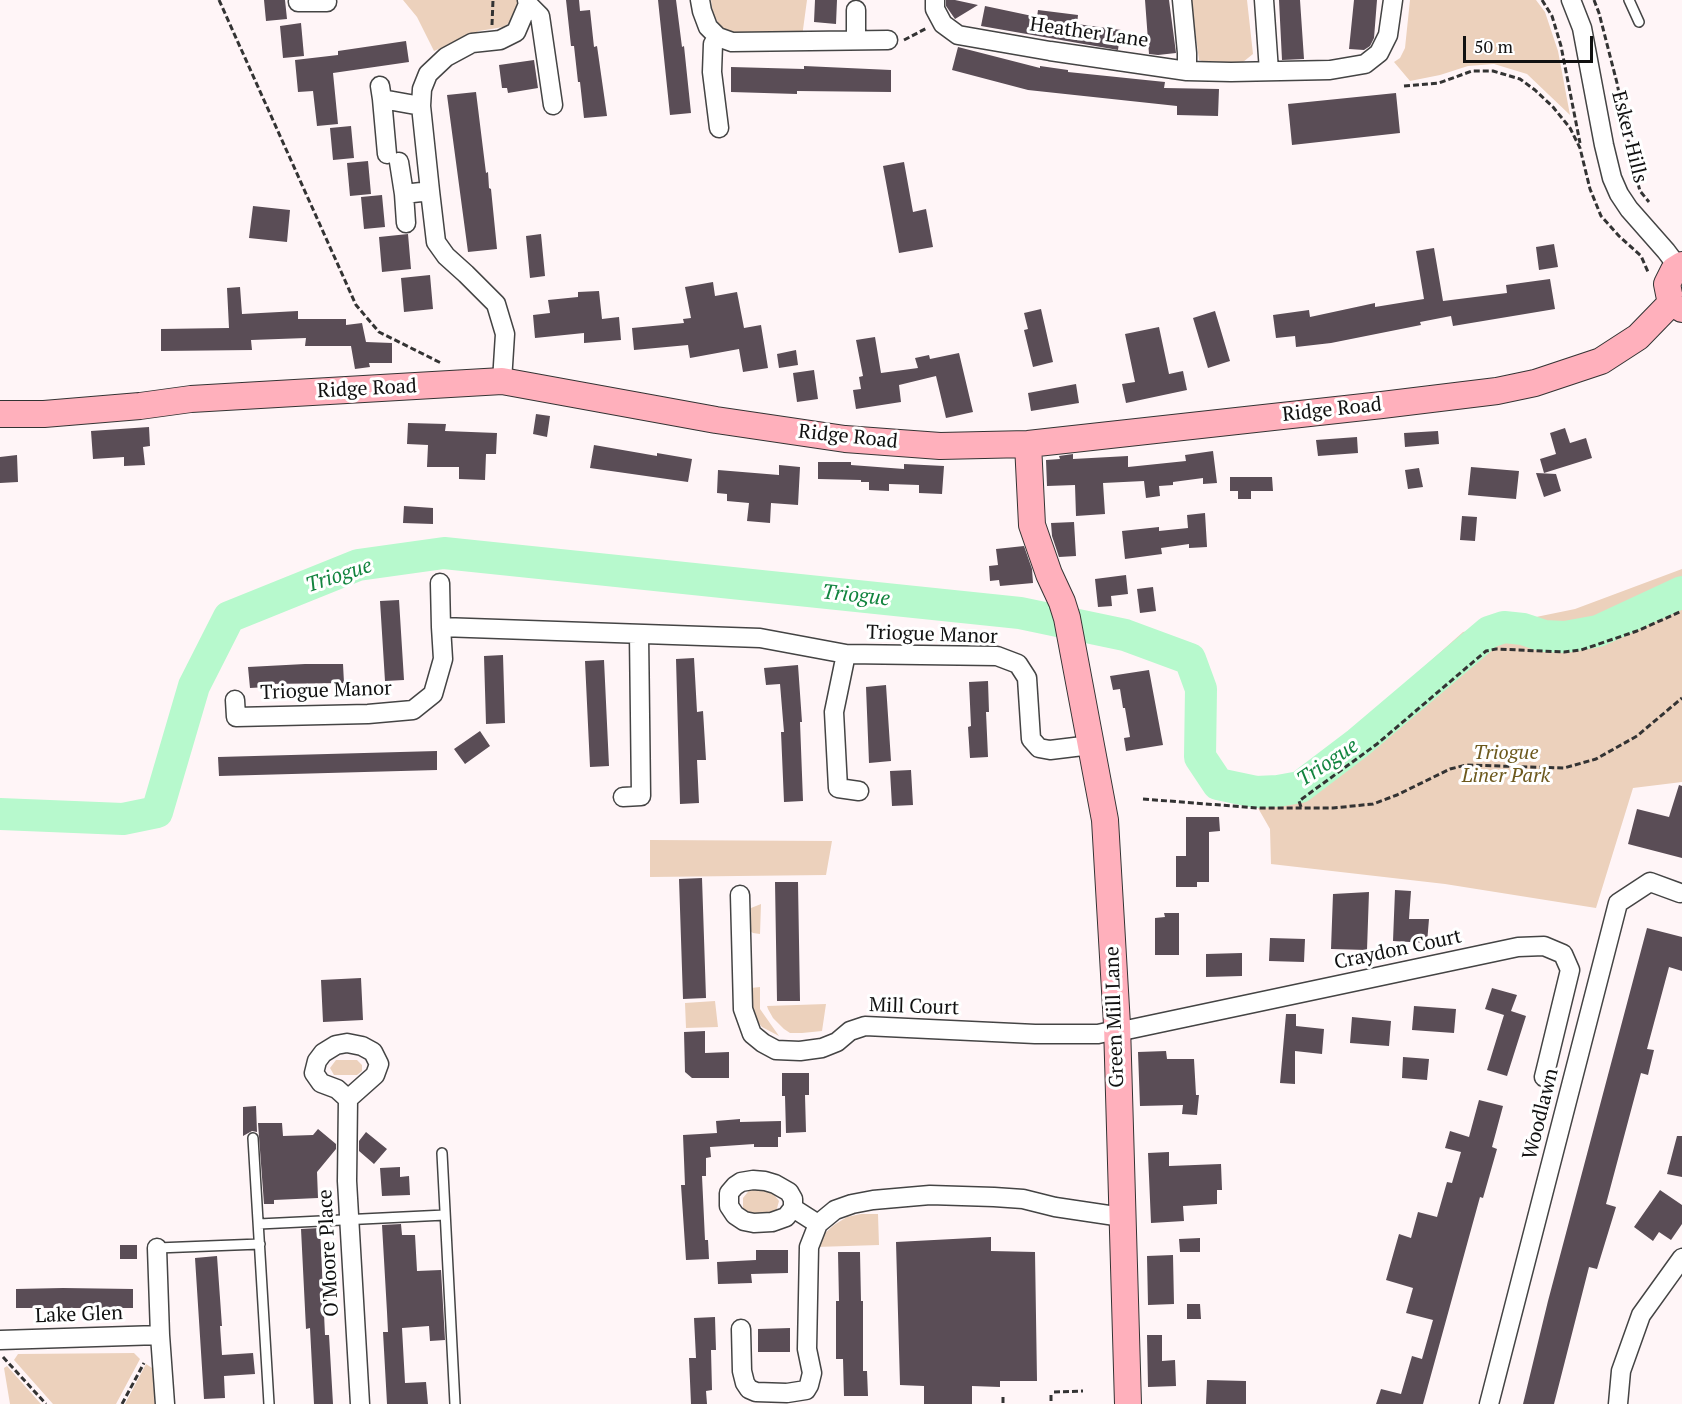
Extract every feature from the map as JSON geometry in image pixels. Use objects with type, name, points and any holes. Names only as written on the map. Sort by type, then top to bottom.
[{"type":"street","points":[[700,0],[708,27],[718,37],[732,42],[888,40]]},
{"type":"street","points":[[935,0],[935,9],[940,19]]},
{"type":"street","points":[[1182,0],[1187,70]]},
{"type":"street","points":[[1264,0],[1269,71]]},
{"type":"street","name":"Heather Lane","points":[[940,19],[958,35],[1050,51],[1187,70],[1231,72],[1330,70],[1365,64],[1379,53],[1388,35],[1393,0]]},
{"type":"street","name":"Esker Hills","points":[[1572,0],[1582,28],[1612,178],[1629,209],[1680,266]]},
{"type":"street","points":[[502,381],[505,334],[496,304],[446,256],[436,242],[421,106],[422,89],[428,74],[446,57],[472,43],[500,40],[516,32],[528,2],[540,16],[553,105]]},
{"type":"street","points":[[855,40],[856,10]]},
{"type":"street","points":[[718,37],[713,44],[712,72],[719,128]]},
{"type":"street","points":[[406,223],[404,194],[393,158],[381,92],[421,106]]},
{"type":"street","points":[[404,194],[430,191]]},
{"type":"street","points":[[1677,306],[1667,292],[1667,284],[1669,276],[1680,266]]},
{"type":"street","name":"Ridge Road","points":[[0,414],[44,414],[140,406],[190,399],[502,381],[716,420],[845,439],[940,446],[1028,444],[1497,391],[1535,383],[1601,361],[1638,337],[1677,306]]},
{"type":"street","name":"Green Mill Lane","points":[[1028,444],[1032,525],[1067,618],[1068,633],[1100,788],[1108,851],[1117,1029],[1128,1404]]},
{"type":"street","name":"Triogue Manor","points":[[235,700],[236,717],[368,714],[413,710],[433,694],[443,659],[440,583]]},
{"type":"street","name":"Triogue Manor","points":[[441,627],[760,638],[846,654],[997,656],[1018,664],[1027,678],[1031,739],[1039,748],[1050,750],[1091,745]]},
{"type":"street","points":[[623,797],[641,796],[639,634]]},
{"type":"street","name":"Triogue Manor","points":[[846,654],[834,712],[838,788],[859,791]]},
{"type":"street","name":"Woodlawn","points":[[1489,1404],[1618,903],[1650,882],[1680,893]]},
{"type":"street","name":"Mill Court","points":[[740,895],[743,1009],[752,1034],[776,1050],[822,1048],[837,1042],[850,1031],[875,1026],[918,1030],[1046,1034],[1098,1034],[1117,1029]]},
{"type":"street","name":"Craydon Court","points":[[1117,1029],[1518,947],[1544,946],[1563,954],[1570,970],[1544,1077]]},
{"type":"street","name":"O'Moore Place","points":[[348,1099],[349,1220],[360,1404]]},
{"type":"street","points":[[741,1329],[742,1371],[749,1389],[756,1392],[787,1393],[806,1389],[809,1386],[812,1373],[807,1349],[807,1256],[811,1238],[818,1224],[835,1210],[852,1204],[930,1195],[1023,1199],[1055,1208],[1122,1217]]},
{"type":"street","points":[[793,1208],[818,1224]]},
{"type":"street","points":[[157,1248],[165,1404]]},
{"type":"street","points":[[1618,1404],[1621,1371],[1641,1315],[1682,1258]]},
{"type":"street","name":"Lake Glen","points":[[0,1340],[160,1335]]},
{"type":"lane","points":[[1629,0],[1639,22]]},
{"type":"lane","points":[[253,1138],[269,1404]]},
{"type":"lane","points":[[442,1153],[455,1404]]},
{"type":"lane","points":[[259,1224],[446,1215]]},
{"type":"lane","points":[[157,1248],[260,1244]]},
{"type":"path","points":[[219,0],[356,305],[379,332],[453,369],[458,383]]},
{"type":"path","points":[[1542,0],[1552,16],[1561,46],[1590,189],[1601,216],[1641,256],[1648,269],[1649,277]]},
{"type":"path","points":[[1594,0],[1617,83],[1641,191],[1651,206]]},
{"type":"path","points":[[888,40],[906,40],[940,19]]},
{"type":"path","points":[[1404,86],[1439,83],[1472,71],[1493,71],[1520,79],[1553,107],[1570,128],[1580,148]]},
{"type":"path","points":[[1301,807],[1299,801],[1377,744],[1486,651],[1496,649],[1564,652],[1581,650],[1637,631],[1682,611]]},
{"type":"path","points":[[1143,799],[1227,807],[1333,808],[1373,804],[1397,795],[1440,773],[1466,765],[1564,768],[1596,759],[1637,736],[1682,698]]},
{"type":"path","points":[[122,1404],[160,1335]]},
{"type":"path","points":[[0,1354],[46,1404]]},
{"type":"path","points":[[1051,1404],[1053,1393],[1083,1391]]},
{"type":"path","points":[[1003,1397],[1003,1404]]},
{"type":"green space","points":[[403,0],[518,0],[519,5],[514,20],[503,27],[479,31],[434,51],[417,17]]},
{"type":"green space","points":[[711,0],[807,0],[802,37],[745,37],[724,32],[713,14]]},
{"type":"green space","points":[[1191,0],[1247,0],[1253,54],[1243,62],[1199,60]]},
{"type":"green space","points":[[1410,0],[1536,0],[1545,12],[1558,51],[1570,115],[1527,74],[1494,64],[1468,66],[1410,81],[1394,62],[1400,58],[1405,48]]},
{"type":"green space","name":"Triogue Liner Park","points":[[1682,569],[1682,782],[1633,788],[1596,908],[1445,884],[1271,864],[1270,829],[1258,808],[1281,801],[1297,780],[1463,632],[1575,609]]},
{"type":"green space","points":[[650,840],[832,841],[826,875],[650,877]]},
{"type":"green space","points":[[761,904],[760,934],[753,933],[749,930],[751,908]]},
{"type":"green space","points":[[760,987],[760,1009],[779,1036],[762,1027],[750,1009],[751,988]]},
{"type":"green space","points":[[715,1001],[718,1027],[686,1028],[685,1003]]},
{"type":"green space","points":[[826,1004],[822,1031],[802,1033],[790,1033],[784,1029],[773,1018],[767,1006]]},
{"type":"green space","points":[[336,1060],[357,1060],[362,1065],[362,1071],[357,1075],[334,1075],[330,1068]]},
{"type":"green space","points":[[751,1188],[772,1192],[779,1201],[776,1212],[766,1216],[749,1215],[743,1208],[743,1198]]},
{"type":"green space","points":[[878,1214],[879,1245],[816,1247],[824,1234],[834,1225],[847,1217]]},
{"type":"green space","points":[[134,1353],[140,1359],[116,1404],[53,1404],[14,1360],[18,1354]]},
{"type":"green space","points":[[146,1364],[152,1368],[155,1404],[125,1404]]},
{"type":"green space","points":[[7,1366],[41,1404],[10,1404],[4,1368]]},
{"type":"building","points":[[264,0],[285,0],[287,19],[266,21]]},
{"type":"building","points":[[566,0],[579,0],[580,11],[590,10],[594,47],[597,46],[607,116],[584,118],[574,46],[571,46]]},
{"type":"building","points":[[658,0],[676,0],[682,47],[684,46],[691,113],[670,115]]},
{"type":"building","points":[[815,0],[837,0],[836,24],[814,22]]},
{"type":"building","points":[[946,0],[978,5],[955,19],[946,6]]},
{"type":"building","points":[[1145,0],[1169,0],[1176,53],[1149,54]]},
{"type":"building","points":[[1279,0],[1300,0],[1304,59],[1282,60]]},
{"type":"building","points":[[1354,0],[1377,0],[1374,38],[1370,46],[1364,50],[1349,49]]},
{"type":"building","points":[[985,6],[1037,17],[1038,10],[1078,15],[1077,24],[1121,30],[1118,50],[981,26]]},
{"type":"building","points":[[301,23],[304,56],[283,58],[280,26]]},
{"type":"building","points":[[406,41],[409,62],[333,73],[338,124],[317,126],[313,91],[298,92],[295,60],[338,55],[338,51]]},
{"type":"building","points":[[958,47],[1040,68],[1040,66],[1068,70],[1068,72],[1165,82],[1164,88],[1219,89],[1218,116],[1177,115],[1177,106],[1028,90],[952,70]]},
{"type":"building","points":[[534,60],[538,88],[508,93],[507,88],[502,88],[499,65]]},
{"type":"building","points":[[804,66],[891,70],[891,92],[797,91],[797,94],[731,92],[731,67],[804,69]]},
{"type":"building","points":[[476,92],[486,173],[488,172],[491,189],[497,249],[468,252],[447,95]]},
{"type":"building","points":[[1396,93],[1400,133],[1292,145],[1288,104]]},
{"type":"building","points":[[351,126],[354,158],[333,160],[330,128]]},
{"type":"building","points":[[368,161],[371,194],[350,196],[347,163]]},
{"type":"building","points":[[904,162],[913,212],[926,209],[933,247],[899,253],[883,166]]},
{"type":"building","points":[[382,195],[385,227],[364,229],[361,197]]},
{"type":"building","points":[[253,206],[290,210],[287,242],[249,238]]},
{"type":"building","points":[[408,234],[411,269],[382,272],[379,237]]},
{"type":"building","points":[[541,234],[545,276],[530,278],[526,236]]},
{"type":"building","points":[[1554,244],[1558,267],[1539,270],[1536,247]]},
{"type":"building","points":[[1434,248],[1443,301],[1507,293],[1506,285],[1550,279],[1555,309],[1453,326],[1451,316],[1420,322],[1421,325],[1331,343],[1296,347],[1295,336],[1276,338],[1273,315],[1309,310],[1310,317],[1375,303],[1375,307],[1424,299],[1416,251]]},
{"type":"building","points":[[430,275],[433,309],[404,312],[401,278]]},
{"type":"building","points":[[713,282],[715,296],[737,292],[744,328],[761,325],[768,368],[743,372],[739,349],[690,358],[688,345],[634,350],[632,328],[684,323],[683,319],[691,318],[685,287]]},
{"type":"building","points":[[240,287],[242,314],[298,311],[298,319],[346,319],[346,325],[362,323],[366,342],[392,343],[392,363],[369,363],[370,367],[355,369],[351,346],[305,346],[306,338],[251,340],[252,350],[161,351],[161,329],[229,328],[227,288]]},
{"type":"building","points":[[599,291],[602,319],[619,317],[621,340],[584,343],[584,333],[535,338],[533,315],[550,313],[548,300],[578,297],[578,292]]},
{"type":"building","points":[[1041,309],[1053,362],[1033,367],[1024,330],[1028,329],[1024,313]]},
{"type":"building","points":[[1215,311],[1230,361],[1208,368],[1193,318]]},
{"type":"building","points":[[1159,327],[1169,374],[1183,371],[1187,390],[1126,403],[1122,384],[1135,382],[1125,334]]},
{"type":"building","points":[[875,337],[881,373],[918,368],[915,358],[929,355],[930,359],[959,353],[973,412],[946,418],[936,376],[899,385],[901,402],[856,409],[853,390],[861,389],[859,377],[863,376],[856,340]]},
{"type":"building","points":[[796,350],[798,365],[779,368],[777,354]]},
{"type":"building","points":[[814,370],[818,399],[797,402],[793,373]]},
{"type":"building","points":[[1076,384],[1079,403],[1031,411],[1028,393]]},
{"type":"building","points":[[536,414],[550,416],[547,437],[533,434]]},
{"type":"building","points":[[408,423],[446,424],[445,431],[497,433],[496,454],[486,454],[485,480],[459,479],[459,467],[427,467],[428,445],[407,444]]},
{"type":"building","points":[[149,427],[150,446],[143,447],[145,465],[124,466],[124,457],[93,459],[91,431]]},
{"type":"building","points":[[1565,428],[1570,443],[1586,438],[1592,458],[1544,473],[1540,459],[1556,454],[1550,433]]},
{"type":"building","points":[[1438,431],[1439,444],[1405,447],[1404,433]]},
{"type":"building","points":[[1357,437],[1358,453],[1318,456],[1316,440]]},
{"type":"building","points":[[594,445],[657,456],[657,453],[692,459],[688,482],[590,468]]},
{"type":"building","points":[[1213,451],[1217,483],[1203,484],[1203,478],[1173,482],[1173,485],[1159,486],[1160,496],[1146,498],[1144,481],[1103,483],[1105,514],[1076,516],[1075,485],[1047,486],[1046,460],[1060,459],[1059,456],[1073,454],[1073,459],[1128,456],[1128,467],[1186,461],[1185,455]]},
{"type":"building","points":[[17,455],[18,482],[0,483],[0,457]]},
{"type":"building","points":[[818,462],[851,462],[851,465],[904,469],[904,464],[944,466],[942,494],[919,493],[919,485],[889,484],[889,491],[869,490],[869,482],[861,482],[861,480],[818,479]]},
{"type":"building","points":[[779,465],[800,467],[798,505],[771,503],[770,523],[747,521],[749,503],[727,501],[727,494],[717,493],[718,470],[779,475]]},
{"type":"building","points":[[1471,467],[1519,471],[1516,499],[1468,495]]},
{"type":"building","points":[[1419,468],[1423,487],[1408,489],[1405,470]]},
{"type":"building","points":[[1536,473],[1556,474],[1561,491],[1544,497]]},
{"type":"building","points":[[1230,477],[1272,477],[1273,491],[1251,491],[1251,499],[1238,499],[1238,491],[1230,491]]},
{"type":"building","points":[[404,506],[433,508],[433,524],[403,523]]},
{"type":"building","points":[[1205,513],[1207,547],[1189,548],[1189,544],[1161,548],[1162,554],[1125,559],[1122,531],[1159,527],[1159,531],[1188,528],[1187,515]]},
{"type":"building","points":[[1462,516],[1477,517],[1475,541],[1460,540]]},
{"type":"building","points":[[1074,522],[1076,556],[1059,557],[1052,536],[1051,523]]},
{"type":"building","points":[[1024,546],[1032,569],[1033,583],[1000,586],[999,580],[990,581],[989,566],[998,565],[996,549]]},
{"type":"building","points":[[1126,575],[1128,594],[1111,596],[1112,606],[1098,607],[1095,579]]},
{"type":"building","points":[[1153,587],[1156,611],[1140,613],[1137,589]]},
{"type":"building","points":[[399,600],[404,680],[385,681],[380,601]]},
{"type":"building","points":[[503,655],[505,723],[486,724],[484,656]]},
{"type":"building","points":[[694,658],[697,712],[703,711],[706,760],[697,760],[699,803],[680,804],[676,659]]},
{"type":"building","points":[[604,660],[609,766],[590,767],[585,661]]},
{"type":"building","points":[[343,664],[344,683],[267,684],[267,687],[250,688],[248,667]]},
{"type":"building","points":[[798,665],[802,722],[800,722],[803,801],[784,802],[781,732],[784,732],[780,684],[766,685],[764,668]]},
{"type":"building","points":[[1149,670],[1163,745],[1126,751],[1124,738],[1130,737],[1125,708],[1123,708],[1120,689],[1113,690],[1110,676]]},
{"type":"building","points":[[988,681],[989,712],[986,712],[988,757],[970,758],[969,682]]},
{"type":"building","points":[[886,685],[891,761],[869,763],[866,687]]},
{"type":"building","points":[[480,731],[490,746],[465,764],[454,749]]},
{"type":"building","points":[[437,751],[437,770],[219,776],[218,757]]},
{"type":"building","points":[[911,770],[913,805],[892,806],[890,771]]},
{"type":"building","points":[[1679,785],[1682,786],[1682,858],[1628,844],[1637,809],[1669,817]]},
{"type":"building","points":[[1186,817],[1219,817],[1220,831],[1209,832],[1209,882],[1197,882],[1197,887],[1176,887],[1176,856],[1186,856]]},
{"type":"building","points":[[702,878],[706,998],[683,999],[679,879]]},
{"type":"building","points":[[775,882],[798,882],[800,1001],[777,1001]]},
{"type":"building","points":[[1395,890],[1411,891],[1409,919],[1429,919],[1427,943],[1393,941]]},
{"type":"building","points":[[1369,892],[1367,950],[1331,949],[1333,894]]},
{"type":"building","points":[[1164,913],[1179,913],[1179,955],[1155,955],[1155,918],[1165,917]]},
{"type":"building","points":[[1647,928],[1682,937],[1682,971],[1669,967],[1647,1049],[1654,1050],[1648,1075],[1641,1073],[1606,1204],[1616,1207],[1597,1269],[1589,1267],[1554,1404],[1523,1404],[1548,1301]]},
{"type":"building","points":[[1270,938],[1305,939],[1304,962],[1269,961]]},
{"type":"building","points":[[1242,953],[1242,976],[1206,977],[1206,954]]},
{"type":"building","points":[[361,978],[363,1020],[323,1022],[321,980]]},
{"type":"building","points":[[1492,988],[1517,995],[1511,1011],[1526,1016],[1507,1076],[1487,1070],[1504,1015],[1485,1009]]},
{"type":"building","points":[[1414,1006],[1456,1009],[1454,1033],[1412,1030]]},
{"type":"building","points":[[1286,1014],[1296,1014],[1296,1026],[1324,1029],[1322,1054],[1295,1051],[1295,1084],[1280,1083]]},
{"type":"building","points":[[1352,1017],[1391,1021],[1389,1046],[1350,1043]]},
{"type":"building","points":[[705,1031],[705,1053],[729,1052],[729,1078],[692,1078],[685,1072],[684,1032]]},
{"type":"building","points":[[1166,1051],[1167,1059],[1194,1059],[1196,1095],[1199,1095],[1197,1115],[1182,1114],[1183,1105],[1140,1106],[1138,1052]]},
{"type":"building","points":[[1403,1057],[1429,1059],[1427,1080],[1402,1078]]},
{"type":"building","points":[[782,1073],[809,1073],[809,1095],[805,1095],[806,1132],[786,1133]]},
{"type":"building","points":[[1479,1100],[1503,1106],[1492,1147],[1497,1149],[1483,1198],[1480,1197],[1423,1404],[1376,1404],[1381,1389],[1401,1394],[1412,1356],[1422,1359],[1433,1320],[1406,1313],[1413,1288],[1386,1280],[1399,1234],[1411,1238],[1418,1212],[1437,1217],[1447,1182],[1452,1183],[1461,1152],[1445,1148],[1450,1131],[1469,1137]]},
{"type":"building","points":[[256,1106],[257,1132],[252,1131],[243,1136],[243,1107]]},
{"type":"building","points":[[740,1119],[740,1122],[781,1121],[781,1137],[778,1137],[778,1147],[754,1147],[754,1144],[710,1147],[711,1157],[706,1158],[706,1176],[702,1176],[705,1240],[708,1240],[709,1259],[686,1260],[681,1185],[685,1185],[683,1135],[717,1133],[716,1121]]},
{"type":"building","points":[[258,1123],[282,1123],[283,1136],[313,1135],[318,1129],[336,1144],[336,1149],[317,1172],[318,1198],[274,1200],[274,1204],[264,1204]]},
{"type":"building","points":[[366,1132],[387,1149],[374,1164],[359,1151],[359,1141]]},
{"type":"building","points":[[1677,1136],[1682,1136],[1682,1177],[1667,1174]]},
{"type":"building","points":[[1169,1152],[1169,1166],[1221,1164],[1222,1190],[1217,1190],[1217,1204],[1183,1206],[1184,1221],[1151,1223],[1148,1153]]},
{"type":"building","points":[[400,1167],[400,1177],[409,1176],[410,1195],[382,1196],[380,1168]]},
{"type":"building","points":[[1660,1190],[1682,1205],[1682,1224],[1671,1240],[1659,1232],[1653,1241],[1634,1227]]},
{"type":"building","points":[[401,1224],[402,1235],[415,1235],[417,1271],[441,1270],[445,1340],[430,1341],[429,1326],[402,1328],[405,1383],[426,1382],[428,1404],[387,1404],[383,1332],[388,1332],[382,1225]]},
{"type":"building","points":[[320,1228],[325,1335],[329,1335],[333,1404],[314,1404],[310,1328],[306,1329],[301,1229]]},
{"type":"building","points":[[991,1237],[991,1251],[1035,1252],[1037,1381],[1000,1381],[1000,1387],[972,1386],[972,1404],[924,1404],[924,1386],[900,1385],[896,1242]]},
{"type":"building","points":[[1200,1238],[1200,1252],[1180,1252],[1179,1239]]},
{"type":"building","points":[[120,1245],[137,1245],[137,1259],[120,1259]]},
{"type":"building","points":[[756,1250],[788,1250],[788,1273],[751,1274],[752,1283],[718,1284],[717,1262],[756,1260]]},
{"type":"building","points":[[838,1252],[860,1252],[863,1371],[867,1371],[868,1396],[844,1396],[843,1359],[836,1359],[836,1301],[839,1301]]},
{"type":"building","points":[[1173,1255],[1174,1304],[1148,1305],[1147,1256]]},
{"type":"building","points":[[217,1256],[222,1355],[253,1353],[255,1374],[224,1376],[225,1398],[204,1399],[195,1258]]},
{"type":"building","points":[[16,1289],[133,1289],[133,1308],[16,1308]]},
{"type":"building","points":[[1187,1304],[1200,1304],[1201,1319],[1187,1319]]},
{"type":"building","points":[[715,1317],[716,1350],[711,1350],[712,1390],[706,1391],[707,1404],[691,1404],[689,1358],[696,1358],[694,1318]]},
{"type":"building","points":[[790,1328],[790,1352],[758,1352],[758,1329]]},
{"type":"building","points":[[1147,1335],[1162,1335],[1162,1361],[1175,1360],[1176,1386],[1148,1387]]},
{"type":"building","points":[[1207,1380],[1246,1381],[1246,1404],[1206,1404]]},
{"type":"waterway","name":"Triogue","points":[[0,814],[123,819],[157,812],[194,686],[229,617],[358,565],[444,553],[1020,613],[1125,635],[1190,659],[1201,689],[1200,757],[1218,784],[1256,792],[1300,787],[1358,743],[1489,632],[1504,627],[1523,629],[1544,636],[1565,637],[1598,631],[1682,592]]}]
